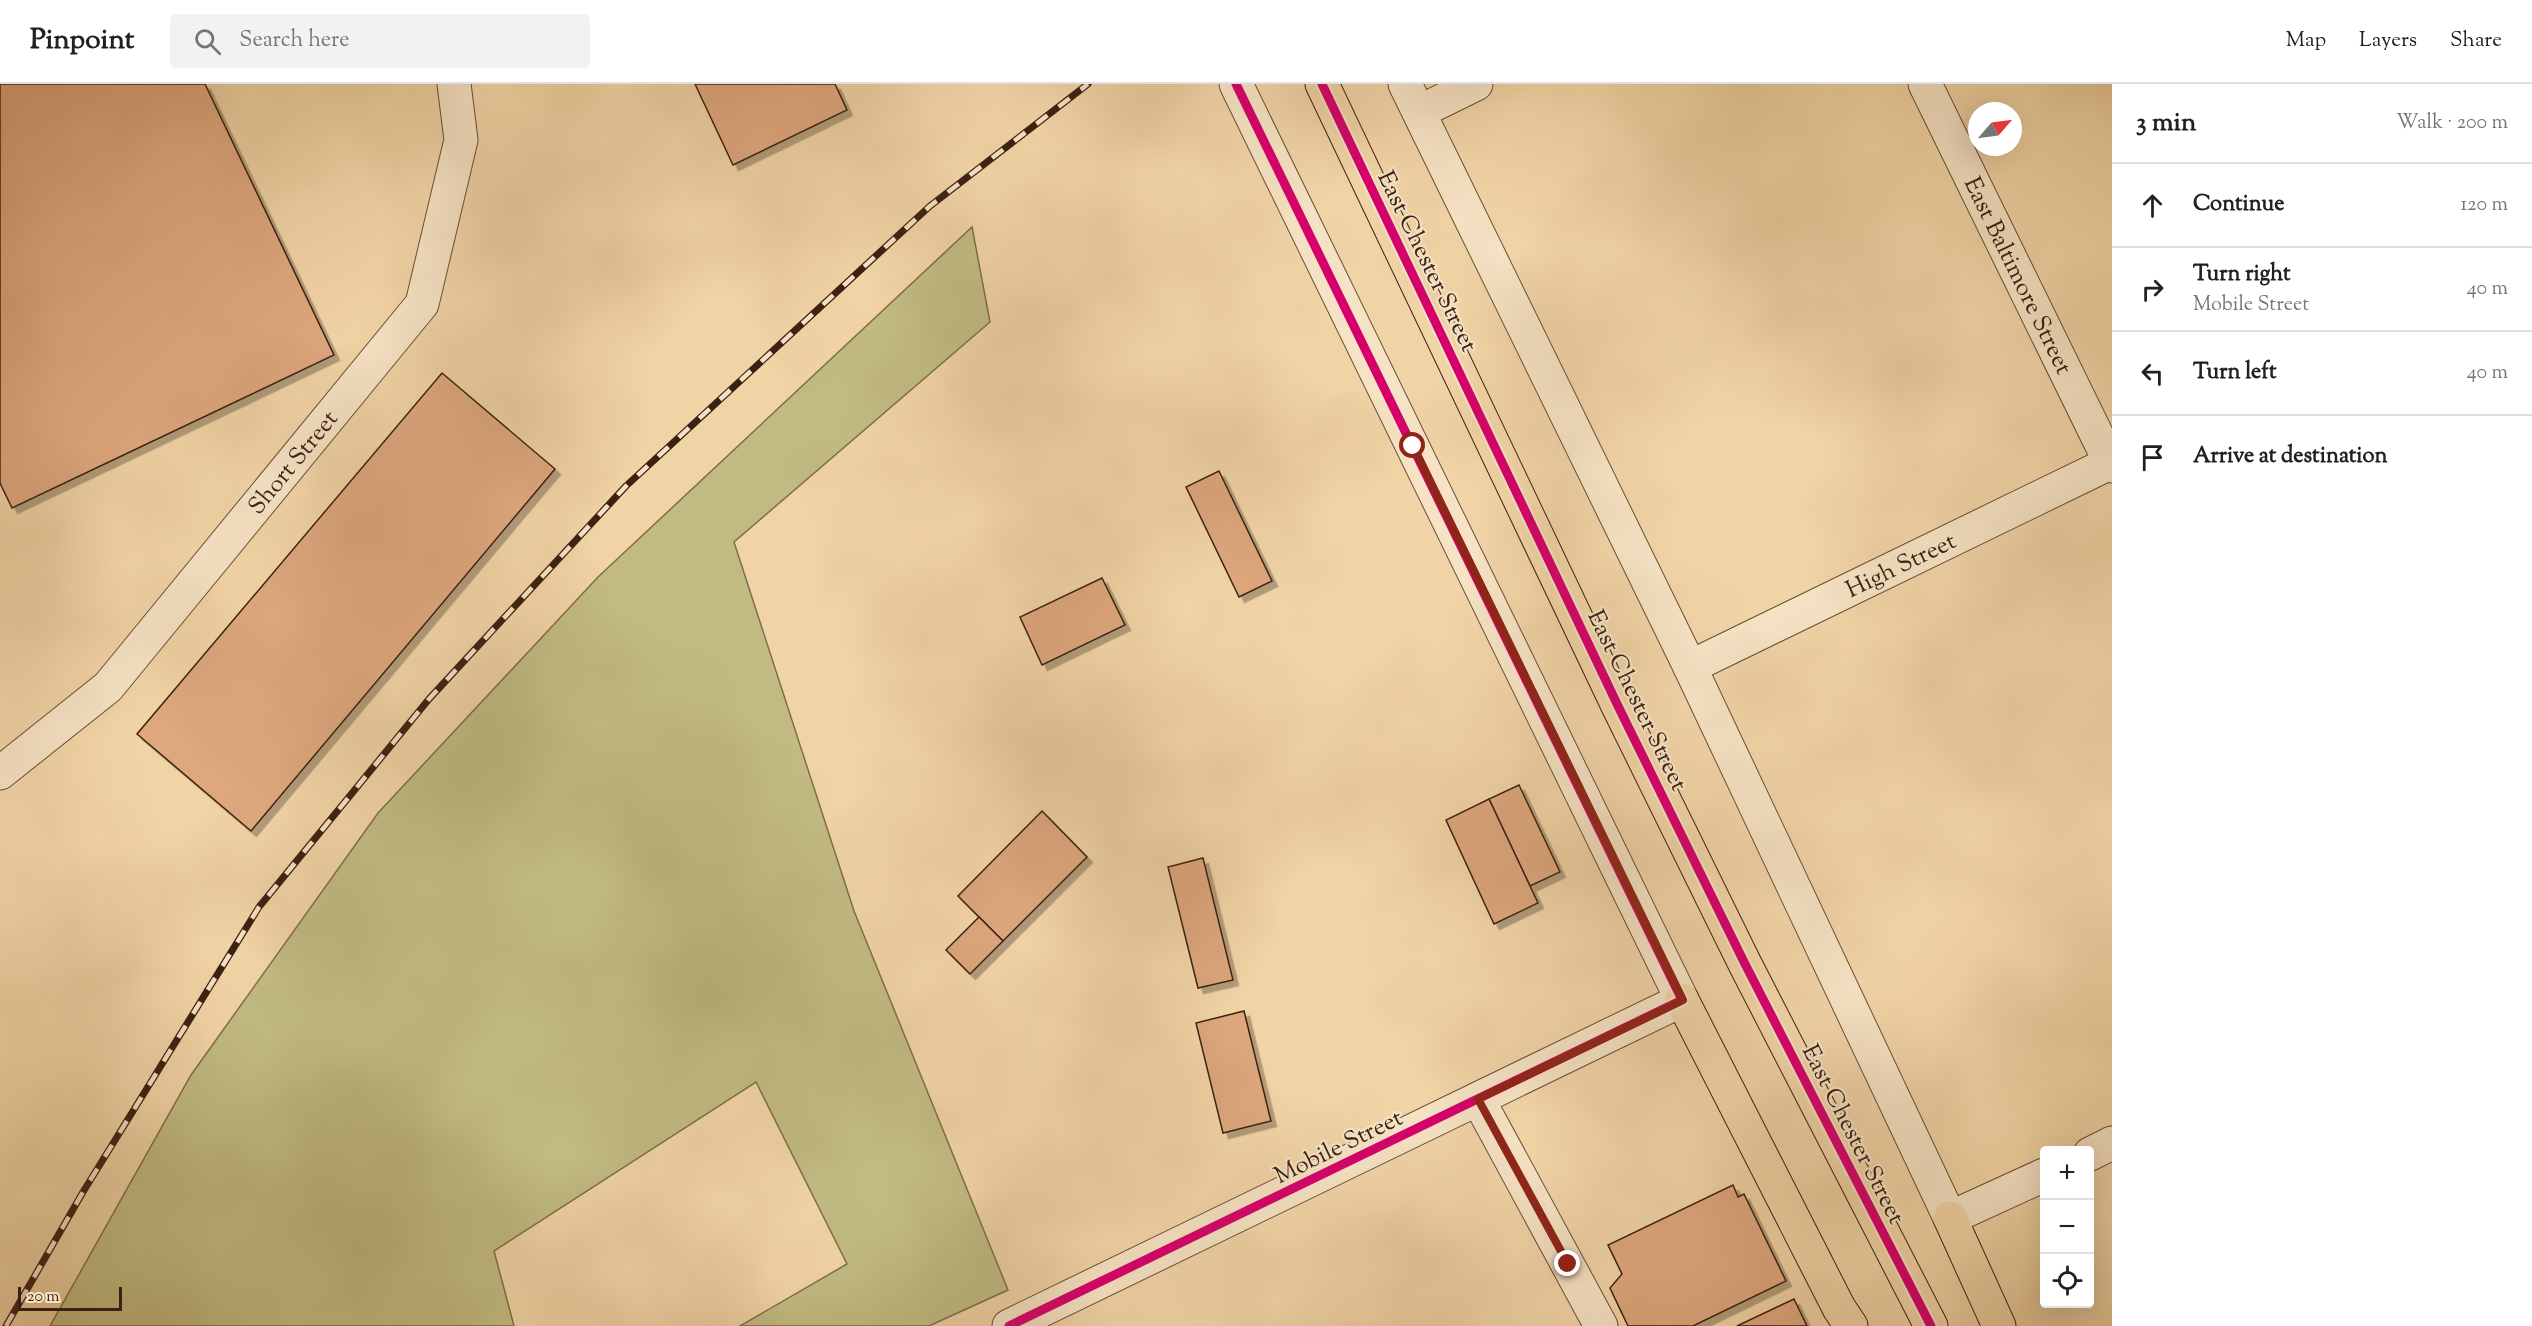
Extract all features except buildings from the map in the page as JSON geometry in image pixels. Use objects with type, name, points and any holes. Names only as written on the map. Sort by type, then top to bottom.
[{"type":"highway","name":"East Chester Street","points":[[1322,84],[1618,706],[1774,1021],[1931,1326]]},
{"type":"highway","points":[[1683,1000],[1839,1308],[1851,1326]]},
{"type":"highway","points":[[1950,1218],[2000,1326]]},
{"type":"street","name":"Short Street","points":[[0,773],[108,687],[422,304],[461,140],[454,84]]},
{"type":"street","points":[[1236,84],[1683,1000]]},
{"type":"street","points":[[1476,84],[1412,98],[1690,668],[1950,1218],[2040,1177]]},
{"type":"street","name":"East Baltimore Street","points":[[1925,84],[2112,463]]},
{"type":"street","name":"High Street","points":[[1690,668],[2112,463]]},
{"type":"street","name":"Mobile Street","points":[[1010,1326],[1683,1000]]},
{"type":"street","points":[[1478,1099],[1601,1326]]},
{"type":"street","points":[[2094,1152],[2112,1143]]},
{"type":"shaded area","points":[[972,227],[990,322],[734,542],[854,911],[1008,1290],[929,1326],[740,1326],[847,1264],[756,1082],[494,1251],[514,1326],[50,1326],[191,1075],[378,813],[598,577]]},
{"type":"railway","points":[[6,1326],[83,1192],[259,907],[429,699],[626,486],[930,206],[1088,84]]},
{"type":"cycle path","points":[[1009,1326],[1682,1000],[1236,84]]},
{"type":"cycle path","points":[[1322,84],[1618,706],[1745,964],[1931,1326]]},
{"type":"route","points":[[1413,446],[1683,1000],[1478,1099],[1568,1264]]}]
